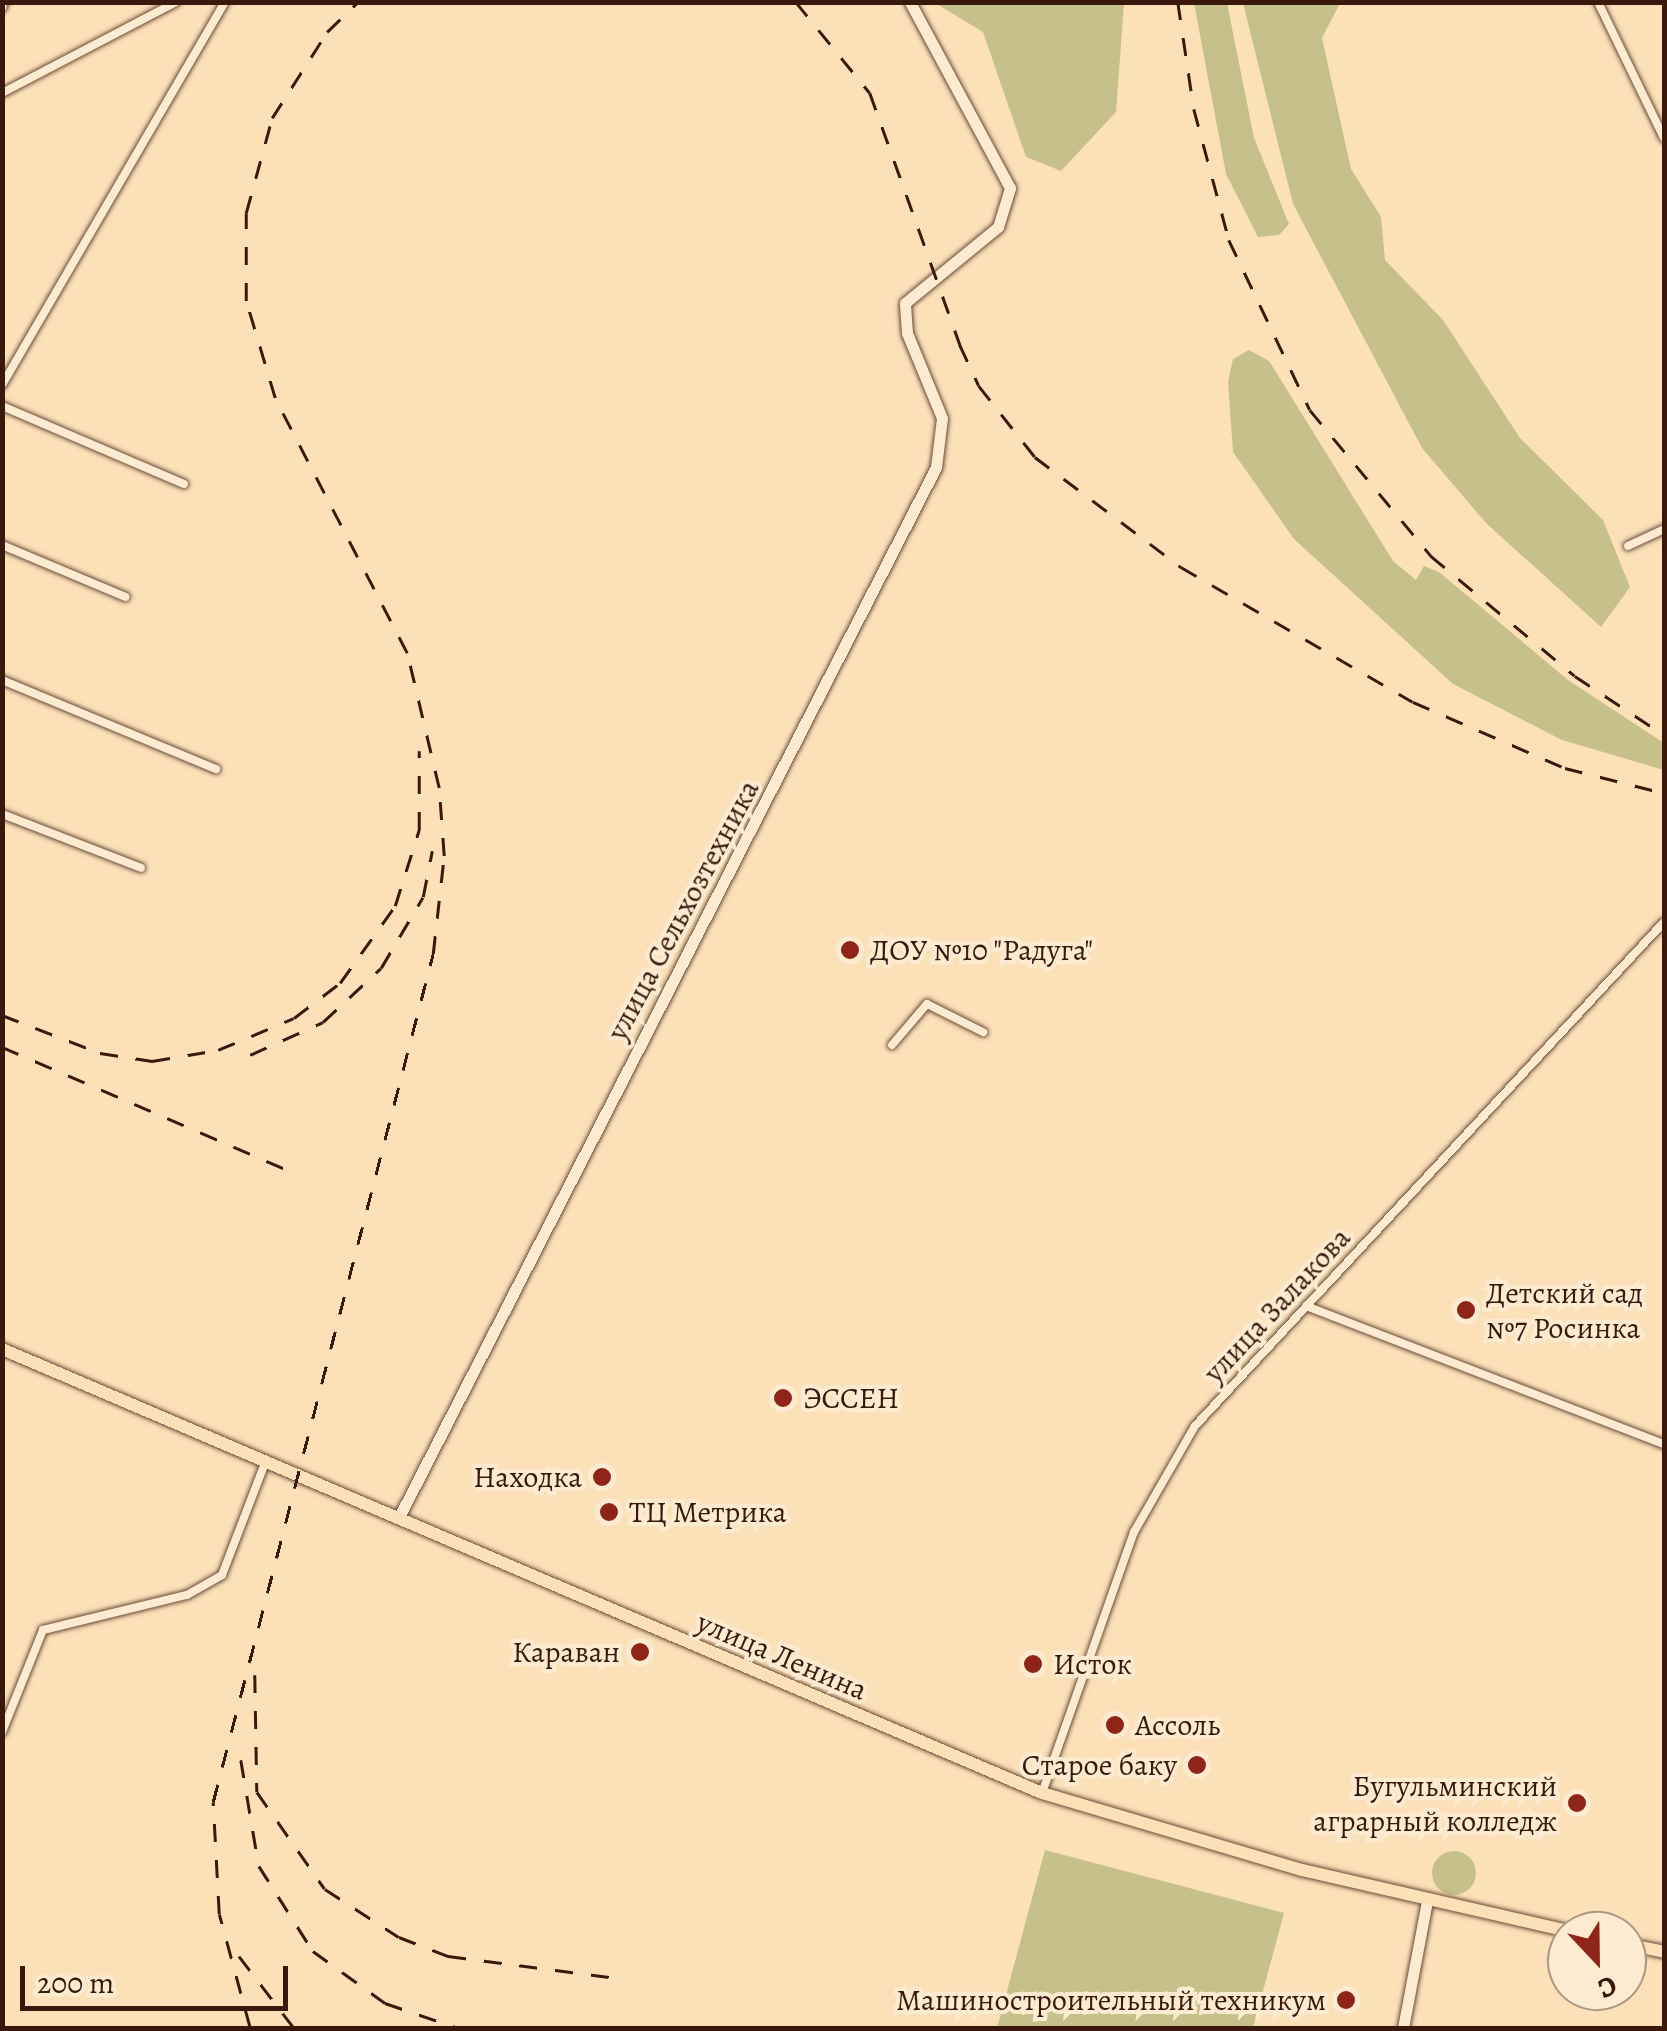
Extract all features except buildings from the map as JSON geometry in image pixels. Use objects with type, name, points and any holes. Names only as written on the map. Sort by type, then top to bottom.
[{"type":"main road","name":"улица Ленина","points":[[2,1349],[1042,1794],[1428,1901],[1547,1926]]},
{"type":"street","points":[[2,93],[176,2]]},
{"type":"street","points":[[2,385],[225,2]]},
{"type":"street","name":"улица Сельхозтехника","points":[[399,1517],[914,521],[936,467],[942,418],[902,316],[916,285],[998,228],[1010,188],[910,2]]},
{"type":"street","points":[[1598,2],[1664,138]]},
{"type":"street","points":[[2,406],[184,484]]},
{"type":"street","points":[[1628,546],[1664,529]]},
{"type":"street","points":[[2,545],[126,597]]},
{"type":"street","points":[[2,680],[216,770]]},
{"type":"street","points":[[2,814],[141,868]]},
{"type":"street","name":"улица Залакова","points":[[1042,1794],[1134,1532],[1195,1426],[1664,922]]},
{"type":"street","points":[[892,1044],[926,1004],[983,1032]]},
{"type":"street","points":[[1306,1306],[1664,1444]]},
{"type":"street","points":[[2,1732],[43,1630],[188,1595],[222,1575],[265,1463]]},
{"type":"street","points":[[1402,2028],[1428,1901]]},
{"type":"shaded area","points":[[935,3],[1124,3],[1116,112],[1061,171],[1026,157],[983,32]]},
{"type":"shaded area","points":[[1194,3],[1227,3],[1254,138],[1289,224],[1279,235],[1258,237],[1226,174]]},
{"type":"shaded area","points":[[1243,3],[1340,3],[1322,38],[1351,169],[1381,217],[1385,260],[1443,320],[1520,438],[1603,520],[1630,587],[1601,627],[1486,523],[1422,448],[1293,204]]},
{"type":"shaded area","points":[[1249,350],[1269,361],[1393,561],[1416,580],[1424,566],[1439,572],[1568,680],[1664,743],[1664,770],[1562,740],[1453,684],[1294,539],[1233,452],[1228,382],[1233,359]]},
{"type":"shaded area","points":[[1045,1850],[1284,1913],[1253,2028],[997,2028]]},
{"type":"shaded area","points":[[1454,1851],[1470,1857],[1476,1873],[1470,1889],[1454,1895],[1438,1889],[1432,1873],[1438,1857]]},
{"type":"railway","points":[[250,2028],[219,1914],[213,1802],[433,954],[444,856],[439,788],[407,653],[275,398],[246,301],[246,213],[272,118],[327,32],[358,2]]},
{"type":"railway","points":[[796,2],[870,93],[960,345],[979,386],[1035,457],[1181,567],[1413,702],[1565,768],[1664,793]]},
{"type":"railway","points":[[1178,2],[1194,109],[1229,240],[1310,410],[1431,556],[1575,676],[1664,735]]},
{"type":"railway","points":[[2,1015],[100,1053],[152,1061],[218,1050],[294,1018],[340,983],[395,906],[419,830],[419,751]]},
{"type":"railway","points":[[250,1055],[323,1022],[381,968],[423,897],[432,851]]},
{"type":"railway","points":[[2,1047],[295,1173]]},
{"type":"railway","points":[[255,1675],[257,1792],[325,1889],[399,1937],[448,1956],[625,1979]]},
{"type":"railway","points":[[241,1760],[259,1866],[313,1951],[385,2003],[458,2028]]},
{"type":"railway","points":[[239,1956],[294,2028]]},
{"type":"place","name":"ДОУ №10 \"Радуга\"","points":[[850,950]]},
{"type":"place","name":"Детский сад №7 Росинка","points":[[1466,1310]]},
{"type":"place","name":"ЭССЕН","points":[[783,1398]]},
{"type":"place","name":"Находка","points":[[602,1477]]},
{"type":"place","name":"ТЦ Метрика","points":[[609,1512]]},
{"type":"place","name":"Караван","points":[[640,1652]]},
{"type":"place","name":"Исток","points":[[1033,1664]]},
{"type":"place","name":"Ассоль","points":[[1115,1725]]},
{"type":"place","name":"Старое баку","points":[[1197,1765]]},
{"type":"place","name":"Бугульминский аграрный колледж","points":[[1577,1803]]},
{"type":"place","name":"Машиностроительный техникум","points":[[1346,2000]]}]
